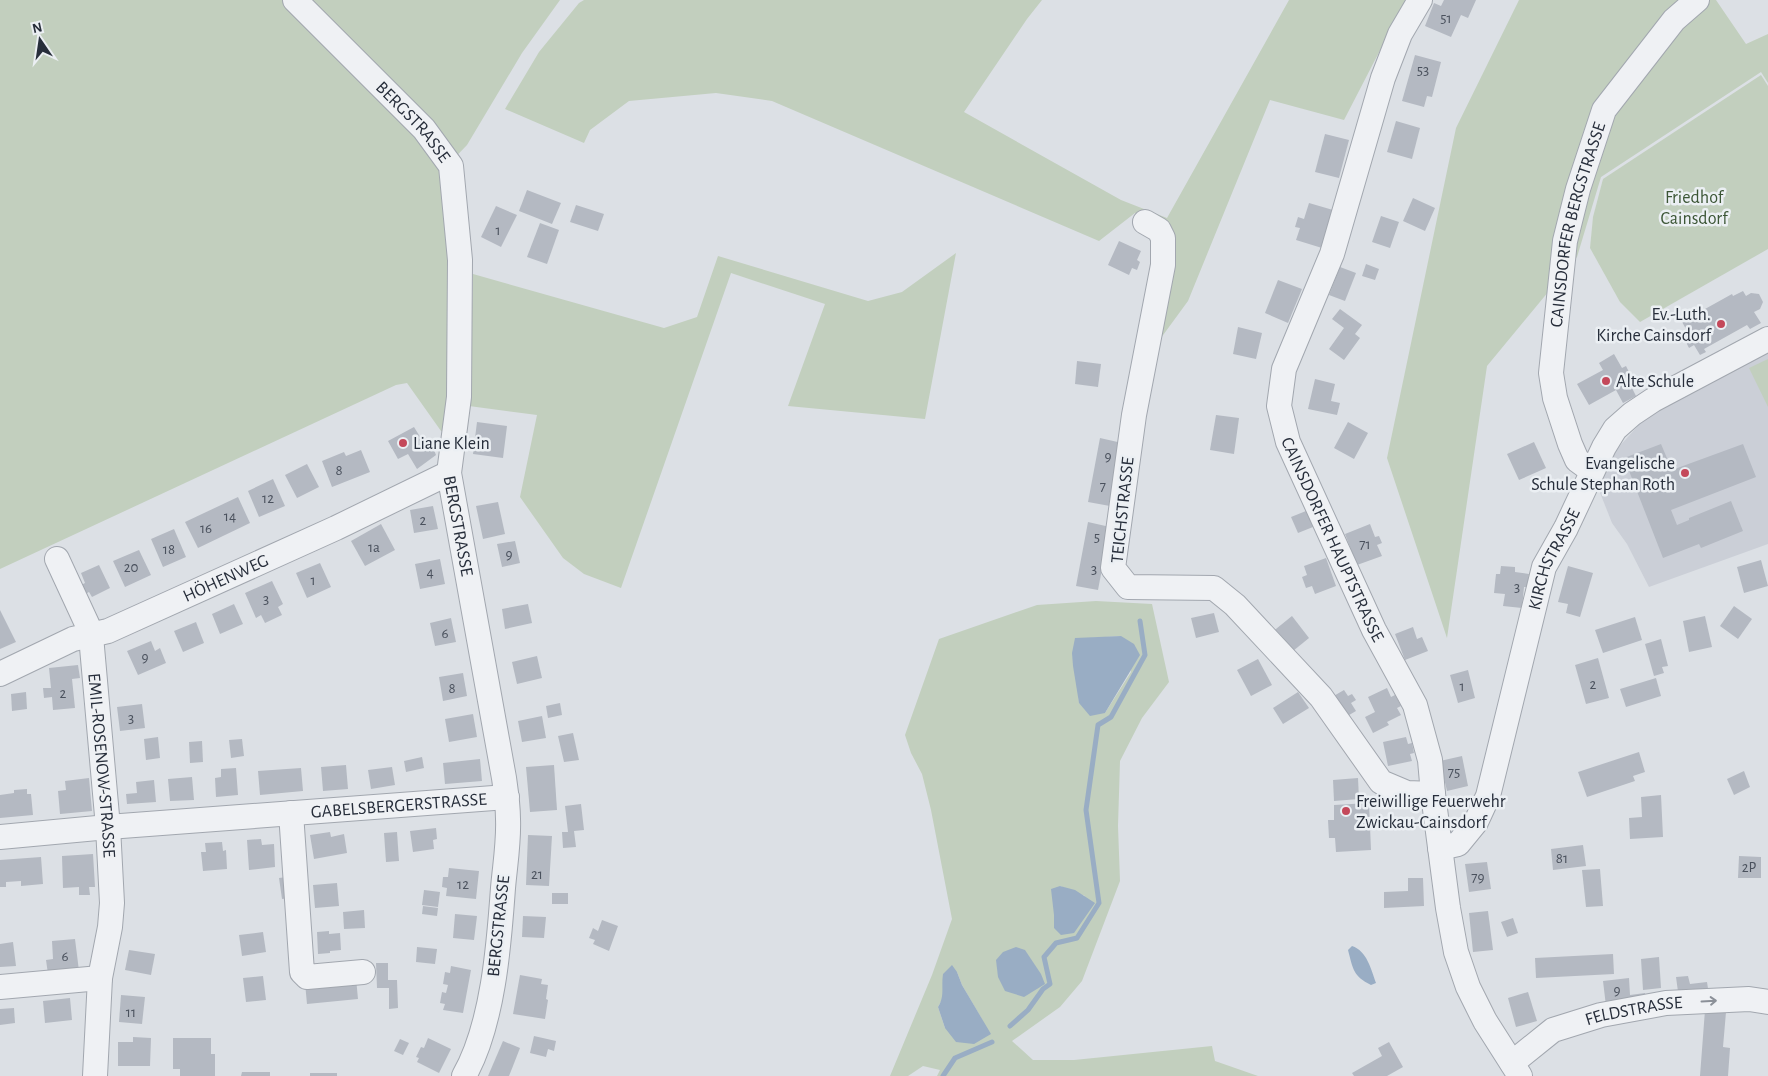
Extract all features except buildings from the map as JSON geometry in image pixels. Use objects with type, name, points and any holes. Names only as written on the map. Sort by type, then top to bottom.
[{"type":"street","name":"BERGSTRASSE","points":[[295,0],[424,129],[451,166],[460,260],[459,397],[448,473],[507,797],[508,820],[500,926],[490,998],[481,1033],[469,1068],[464,1076]]},
{"type":"street","name":"CAINSDORFER HAUPTSTRASSE","points":[[1420,0],[1400,34],[1383,78],[1332,254],[1284,369],[1279,406],[1288,442],[1374,630],[1415,705],[1430,760],[1448,908],[1456,952],[1465,978],[1485,1021],[1516,1070]]},
{"type":"street","name":"CAINSDORFER BERGSTRASSE","points":[[1592,471],[1578,460],[1570,444],[1555,398],[1551,373],[1565,241],[1578,189],[1604,110],[1674,20],[1697,0]]},
{"type":"street","name":"TEICHSTRASSE","points":[[1145,222],[1159,230],[1163,238],[1163,265],[1134,415],[1113,568],[1128,588],[1214,588],[1235,605],[1321,697],[1381,782],[1407,793],[1433,794]]},
{"type":"street","name":"KIRCHSTRASSE","points":[[1440,848],[1458,844],[1476,822],[1488,796],[1544,567],[1566,528],[1592,471],[1615,429],[1632,414],[1654,400],[1768,339]]},
{"type":"street","name":"HÖHENWEG","points":[[0,674],[73,640],[108,631],[327,532],[448,473]]},
{"type":"street","name":"EMIL-ROSENOW-STRASSE","points":[[57,559],[91,636],[108,827],[112,903],[110,927],[100,978],[96,1076]]},
{"type":"street","name":"GABELSBERGERSTRASSE","points":[[0,837],[507,797]]},
{"type":"street","name":"GABELSBERGERSTRASSE","points":[[291,813],[302,972],[307,977],[363,972]]},
{"type":"street","points":[[0,987],[100,978]]},
{"type":"street","name":"FELDSTRASSE","points":[[1516,1070],[1553,1030],[1609,1014],[1666,1003],[1749,998],[1768,1002]]},
{"type":"shaded area","name":"Evangelische Schule Stephan Roth","points":[[1768,347],[1768,544],[1649,587],[1627,544],[1612,523],[1597,485],[1607,460],[1656,406]]},
{"type":"green space","points":[[0,0],[560,0],[522,53],[467,145],[443,170],[453,354],[446,432],[441,431],[407,383],[396,385],[0,569]]},
{"type":"green space","points":[[584,0],[1042,0],[964,112],[1121,200],[1167,218],[1289,0],[1406,0],[1344,120],[1270,100],[1188,301],[1158,342],[1175,258],[1169,227],[1135,213],[1099,241],[772,101],[716,93],[629,101],[590,130],[584,143],[505,109],[539,52],[579,3]]},
{"type":"green space","points":[[1519,0],[1716,0],[1746,44],[1768,34],[1768,83],[1761,72],[1601,177],[1577,257],[1487,366],[1447,638],[1387,458],[1456,128]]},
{"type":"green space","name":"Friedhof Cainsdorf","points":[[1761,75],[1768,86],[1768,249],[1640,322],[1620,302],[1590,248],[1593,217],[1603,179]]},
{"type":"green space","points":[[956,253],[925,419],[788,406],[825,304],[731,273],[621,588],[584,574],[563,558],[520,497],[537,415],[469,406],[473,274],[664,328],[697,317],[718,256],[868,301],[902,292]]},
{"type":"green space","points":[[1768,359],[1768,407],[1749,368]]},
{"type":"green space","points":[[1096,601],[1152,604],[1169,682],[1142,718],[1120,761],[1118,826],[1120,881],[1082,981],[1060,1007],[1012,1041],[1033,1060],[1074,1060],[1212,1046],[1215,1061],[1258,1076],[937,1076],[940,1070],[923,1066],[908,1076],[890,1076],[932,975],[952,919],[931,810],[922,774],[911,753],[905,735],[939,639],[1037,605]],"holes":[[[1121,636],[1131,672],[1105,713],[1079,703],[1075,639]],[[1060,886],[1085,896],[1054,928],[1054,915]],[[957,972],[962,985],[983,1021],[945,1028],[938,1007]]]},
{"type":"water","points":[[1121,636],[1134,644],[1140,655],[1105,713],[1090,716],[1079,703],[1072,653],[1075,638]]},
{"type":"water","points":[[1060,886],[1075,890],[1095,903],[1074,933],[1061,935],[1054,928],[1051,889]]},
{"type":"water","points":[[1352,946],[1365,956],[1376,983],[1371,985],[1357,975],[1348,950]]},
{"type":"water","points":[[1016,947],[1025,950],[1041,974],[1045,984],[1024,997],[1005,991],[998,977],[996,960],[1003,952]]},
{"type":"water","points":[[952,965],[991,1034],[974,1044],[956,1042],[945,1028],[938,1007],[942,995],[943,974]]},
{"type":"waterway","points":[[1010,1026],[1028,1010],[1043,989],[1050,984],[1044,957],[1056,943],[1077,938],[1099,903],[1086,810],[1098,725],[1111,717],[1145,655],[1140,621]]},
{"type":"waterway","points":[[943,1076],[955,1058],[992,1042]]},
{"type":"place","name":"Ev.-Luth. Kirche Cainsdorf","points":[[1721,324]]},
{"type":"place","name":"Alte Schule","points":[[1606,381]]},
{"type":"place","name":"Liane Klein","points":[[403,443]]},
{"type":"place","name":"Evangelische Schule Stephan Roth","points":[[1685,473]]},
{"type":"place","name":"Freiwillige Feuerwehr Zwickau-Cainsdorf","points":[[1346,811]]}]
